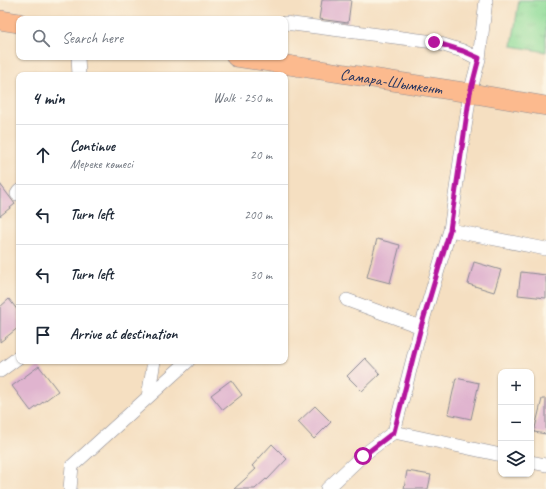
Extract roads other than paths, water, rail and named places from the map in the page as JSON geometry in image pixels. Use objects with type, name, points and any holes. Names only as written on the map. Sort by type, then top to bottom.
[{"type":"highway","points":[[0,20],[16,23]]},
{"type":"highway","name":"Самара-Шымкент","points":[[256,60],[546,106]]},
{"type":"street","points":[[327,489],[363,456],[394,432],[421,327],[450,230],[470,93],[479,58],[486,0]]},
{"type":"street","points":[[288,23],[434,42],[463,51],[479,58]]},
{"type":"street","points":[[78,60],[79,72]]},
{"type":"street","points":[[450,230],[546,249]]},
{"type":"street","points":[[347,300],[421,327]]},
{"type":"street","points":[[0,371],[16,359]]},
{"type":"street","points":[[148,397],[154,364]]},
{"type":"street","points":[[70,489],[72,466],[185,364]]},
{"type":"street","points":[[394,432],[498,454]]},
{"type":"street","points":[[534,463],[546,465]]}]
